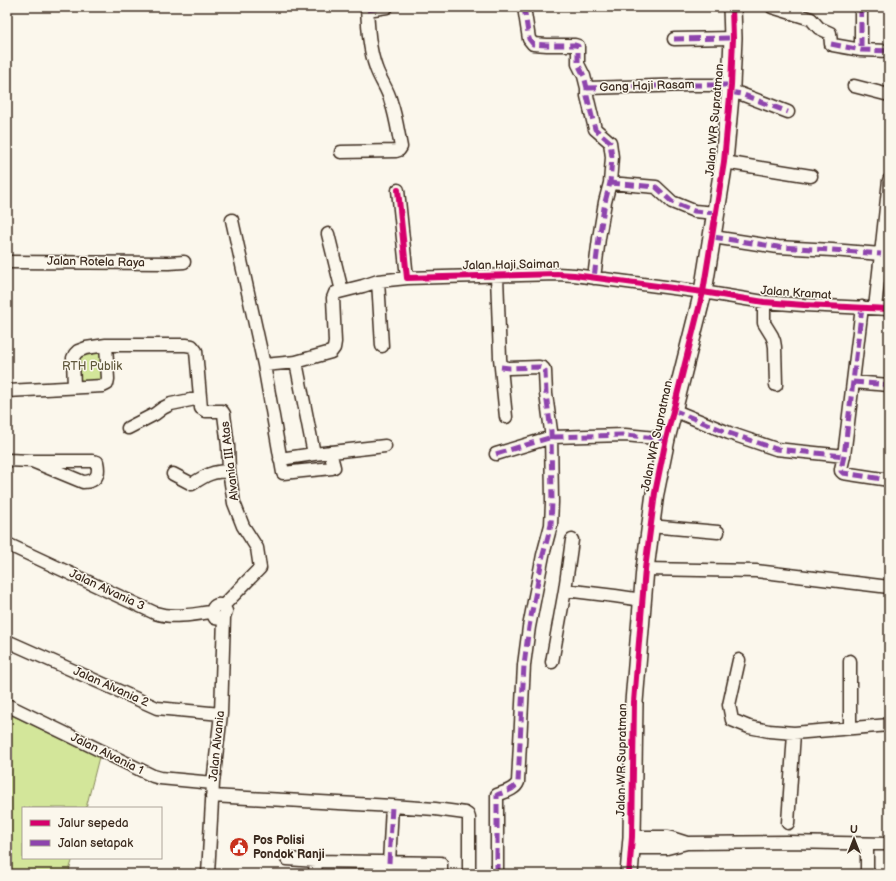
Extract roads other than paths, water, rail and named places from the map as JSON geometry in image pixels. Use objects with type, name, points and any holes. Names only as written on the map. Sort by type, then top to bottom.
[{"type":"street","points":[[341,152],[396,151],[401,147],[391,101],[376,70],[369,38],[367,9],[388,7]]},
{"type":"street","points":[[524,7],[529,39],[533,44],[578,46],[578,64],[584,76],[595,129],[610,142],[612,157],[610,183],[605,202],[594,278]]},
{"type":"street","name":"Jalan WR Supratman","points":[[629,874],[634,702],[642,600],[650,526],[666,439],[703,292],[713,237],[724,162],[731,88],[732,7]]},
{"type":"street","points":[[772,7],[811,19],[819,28],[830,33],[831,44],[861,50],[889,51]]},
{"type":"street","points":[[861,7],[861,50]]},
{"type":"street","points":[[674,39],[732,38]]},
{"type":"street","name":"Gang Haji Rasam","points":[[587,88],[690,85],[731,88],[741,94],[788,112]]},
{"type":"street","points":[[854,86],[889,95]]},
{"type":"street","points":[[724,162],[811,176]]},
{"type":"street","points":[[875,308],[884,248],[889,180]]},
{"type":"street","points":[[610,183],[656,187],[672,202],[694,211],[716,214]]},
{"type":"street","points":[[398,190],[407,278]]},
{"type":"street","points":[[232,220],[264,365],[282,471],[285,474],[332,468],[334,467],[334,464],[330,452]]},
{"type":"street","points":[[264,365],[296,362],[331,352],[334,348],[333,298],[335,292],[342,291],[328,234]]},
{"type":"street","points":[[713,237],[778,247],[832,250],[884,248]]},
{"type":"street","name":"Jalan Rotela Raya","points":[[7,262],[184,262]]},
{"type":"street","name":"Jalan Haji Saiman","points":[[342,291],[363,286],[378,280],[557,274],[703,292]]},
{"type":"street","points":[[497,276],[501,367],[506,417]]},
{"type":"street","points":[[378,280],[382,346]]},
{"type":"street","name":"Jalan Kramat","points":[[703,292],[764,302],[889,309]]},
{"type":"street","points":[[764,302],[764,324],[772,336],[775,347],[776,384]]},
{"type":"street","points":[[862,307],[844,456],[841,469],[843,473],[889,480]]},
{"type":"street","points":[[7,391],[103,386],[107,384],[108,379],[106,345]]},
{"type":"street","points":[[74,387],[73,364],[75,354],[86,348],[106,345],[192,346],[196,351],[200,398],[171,404],[128,428]]},
{"type":"street","points":[[296,362],[314,454]]},
{"type":"street","points":[[497,874],[497,795],[514,788],[518,782],[524,665],[543,555],[551,525],[552,502],[552,437],[546,394],[546,371],[539,367],[501,367]]},
{"type":"street","points":[[853,382],[889,385]]},
{"type":"street","name":"Alvania III Atas","points":[[200,398],[201,408],[206,411],[222,411],[224,414],[229,471],[234,503],[243,526],[257,548],[260,568],[224,611]]},
{"type":"street","points":[[673,410],[729,433],[776,449],[844,456]]},
{"type":"street","points":[[496,454],[552,437],[625,435],[666,439]]},
{"type":"street","points":[[280,459],[384,446]]},
{"type":"street","points":[[7,460],[32,461]]},
{"type":"street","points":[[173,474],[192,484],[208,474],[219,471],[229,471]]},
{"type":"street","points":[[650,526],[718,532]]},
{"type":"street","points":[[552,662],[572,540]]},
{"type":"street","name":"Jalan Alvania 3","points":[[7,544],[156,613],[169,616],[182,616],[212,612],[214,606],[217,605],[224,611]]},
{"type":"street","points":[[645,569],[756,571],[889,587]]},
{"type":"street","points":[[565,590],[642,600]]},
{"type":"street","name":"Jalan Alvania","points":[[208,874],[213,783],[221,714],[224,611]]},
{"type":"street","name":"Jalan Alvania 2","points":[[7,641],[157,708],[221,714]]},
{"type":"street","points":[[739,660],[729,705],[732,720],[749,727],[769,731],[794,733],[889,725]]},
{"type":"street","points":[[850,661],[850,728]]},
{"type":"street","name":"Jalan Alvania 1","points":[[7,705],[152,776],[213,783]]},
{"type":"street","points":[[788,823],[794,733]]},
{"type":"street","points":[[212,796],[392,806],[460,812],[468,815],[469,874]]},
{"type":"street","points":[[382,866],[392,806]]},
{"type":"street","points":[[631,843],[667,848],[687,843],[787,842],[889,844]]},
{"type":"street","points":[[866,874],[867,844]]},
{"type":"street","points":[[287,859],[382,866],[441,863],[441,874]]},
{"type":"street","points":[[315,874],[316,861]]},
{"type":"place","name":"Pos Polisi Pondok Ranji","points":[[239,847]]},
{"type":"park label","name":"RTH Publik","points":[[92,366]]}]
